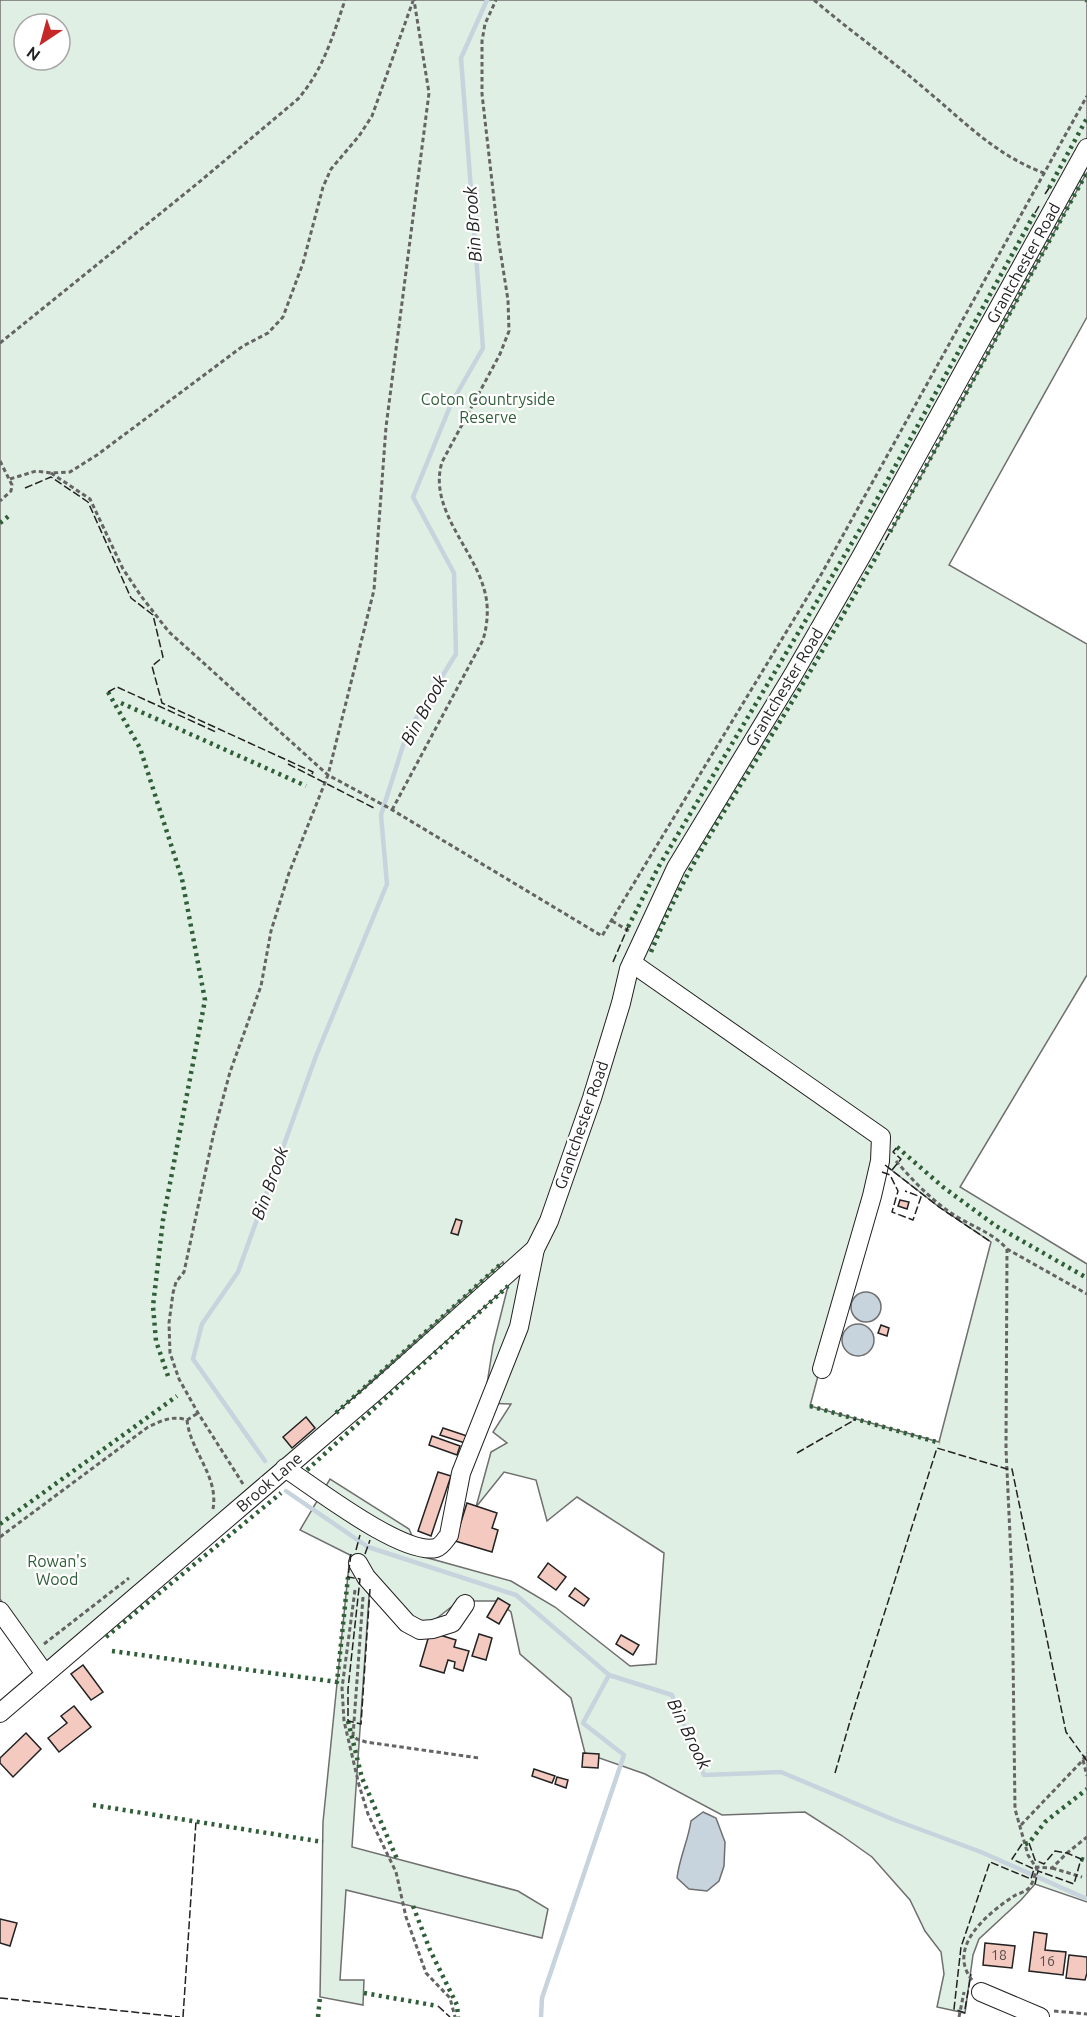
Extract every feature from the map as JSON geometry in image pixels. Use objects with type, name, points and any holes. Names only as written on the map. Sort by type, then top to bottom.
[{"type":"street","name":"Grantchester Road","points":[[535,1249],[549,1221],[592,1098],[632,963],[676,868],[793,675],[862,555],[1087,148]]},
{"type":"street","points":[[632,963],[881,1137],[880,1161],[872,1196],[822,1369]]},
{"type":"street","points":[[285,1468],[369,1524],[401,1542],[421,1549],[437,1548],[444,1543],[449,1535],[461,1473],[519,1327],[535,1249]]},
{"type":"street","name":"Brook Lane","points":[[0,1713],[376,1391],[535,1249]]},
{"type":"street","points":[[359,1576],[407,1623],[420,1630],[433,1629],[452,1623],[465,1604]]},
{"type":"street","points":[[0,1611],[45,1674]]},
{"type":"street","points":[[981,1992],[1040,2017]]},
{"type":"path","points":[[0,343],[207,176],[298,99],[312,83],[323,62],[345,0]]},
{"type":"path","points":[[10,479],[36,471],[70,472],[97,455],[243,346],[268,333],[283,317],[303,263],[323,187],[331,169],[359,136],[372,116],[414,0]]},
{"type":"path","points":[[261,1490],[252,1489],[241,1483],[179,1379],[170,1353],[169,1323],[173,1293],[176,1282],[184,1272],[214,1132],[230,1072],[261,986],[271,931],[286,883],[311,813],[328,775],[374,590],[386,427],[429,93],[414,0]]},
{"type":"path","points":[[391,809],[483,640],[487,626],[484,588],[446,508],[439,472],[442,462],[500,354],[509,331],[508,300],[482,94],[482,41],[485,24],[496,0]]},
{"type":"path","points":[[814,0],[926,89],[979,137],[1019,162],[1045,173]]},
{"type":"path","points":[[51,473],[90,499],[123,569],[169,632],[328,775],[391,809],[602,936],[822,573],[1087,96]]},
{"type":"path","points":[[0,461],[12,485],[11,491],[0,501]]},
{"type":"path","points":[[881,1144],[903,1169],[945,1209],[998,1239],[1007,1249],[1087,1294]]},
{"type":"path","points":[[981,1992],[966,1972],[963,1957],[968,1939],[976,1927],[1014,1896],[1025,1891],[1032,1881],[1036,1868],[1028,1855],[1015,1809],[1012,1579],[1006,1449],[1007,1249]]},
{"type":"path","points":[[187,1420],[198,1413]]},
{"type":"path","points":[[0,1537],[148,1427],[171,1418],[179,1417],[187,1420]]},
{"type":"path","points":[[187,1420],[190,1434],[213,1485],[213,1508],[204,1516]]},
{"type":"path","points":[[31,1653],[134,1575]]},
{"type":"path","points":[[359,1576],[353,1736],[366,1742],[479,1758]]},
{"type":"path","points":[[359,1576],[342,1688],[344,1721],[368,1814],[396,1872],[406,1917],[426,1972],[450,1998],[454,2016]]},
{"type":"path","points":[[1021,1825],[1087,1753]]},
{"type":"path","points":[[1083,1760],[1087,1776]]},
{"type":"path","points":[[1052,1868],[1087,1838]]},
{"type":"path","points":[[1036,1868],[1052,1868],[1082,1877]]},
{"type":"path","points":[[959,2017],[960,2011]]},
{"type":"green space","name":"Coton Countryside Reserve","points":[[0,0],[1087,0],[1087,148],[878,525],[891,531],[1087,172],[1087,317],[949,565],[1087,644],[1087,975],[960,1187],[1087,1264],[1087,1902],[1035,1884],[979,1939],[973,1955],[965,2013],[937,2007],[944,1974],[941,1952],[925,1931],[910,1900],[872,1857],[805,1812],[722,1815],[645,1774],[585,1753],[571,1698],[520,1654],[511,1612],[498,1601],[459,1601],[432,1622],[422,1623],[412,1619],[370,1582],[352,1847],[518,1891],[548,1909],[542,1938],[346,1890],[340,1980],[364,1980],[363,2005],[320,1997],[323,1822],[350,1555],[300,1530],[330,1479],[409,1529],[421,1556],[511,1581],[555,1607],[630,1666],[656,1664],[664,1553],[577,1497],[547,1521],[536,1480],[504,1472],[476,1507],[491,1452],[507,1443],[493,1432],[511,1404],[484,1403],[493,1346],[508,1286],[503,1262],[252,1489],[45,1663],[0,1599]],"holes":[[[876,1158],[939,1207],[991,1242],[939,1442],[810,1406]]]},
{"type":"shaded area","points":[[866,1292],[877,1296],[881,1307],[877,1318],[866,1322],[855,1318],[851,1307],[855,1296]]},
{"type":"shaded area","points":[[858,1324],[869,1329],[874,1340],[869,1351],[858,1356],[847,1351],[842,1340],[847,1329]]},
{"type":"shaded area","points":[[703,1812],[716,1818],[725,1842],[724,1866],[719,1881],[707,1891],[689,1889],[677,1878],[691,1821]]},
{"type":"building","points":[[900,1200],[909,1202],[907,1209],[898,1206]]},
{"type":"building","points":[[456,1219],[462,1221],[458,1235],[451,1233]]},
{"type":"building","points":[[881,1325],[889,1328],[887,1336],[878,1333]]},
{"type":"building","points":[[306,1417],[315,1428],[292,1448],[283,1437]]},
{"type":"building","points":[[443,1428],[467,1436],[465,1443],[440,1435]]},
{"type":"building","points":[[432,1436],[460,1446],[457,1455],[429,1445]]},
{"type":"building","points":[[438,1472],[451,1476],[431,1536],[418,1531]]},
{"type":"building","points":[[467,1503],[497,1513],[492,1528],[498,1530],[492,1552],[455,1541]]},
{"type":"building","points":[[548,1563],[566,1577],[556,1590],[538,1577]]},
{"type":"building","points":[[575,1588],[589,1599],[584,1606],[569,1596]]},
{"type":"building","points":[[498,1598],[510,1605],[499,1624],[487,1617]]},
{"type":"building","points":[[430,1632],[456,1640],[454,1647],[469,1651],[463,1671],[454,1668],[455,1662],[448,1660],[444,1673],[420,1666]]},
{"type":"building","points":[[479,1634],[492,1638],[486,1660],[472,1656]]},
{"type":"building","points":[[621,1635],[639,1645],[633,1655],[616,1644]]},
{"type":"building","points":[[83,1665],[103,1692],[91,1700],[71,1674]]},
{"type":"building","points":[[74,1706],[91,1727],[59,1752],[48,1738],[67,1723],[61,1716]]},
{"type":"building","points":[[26,1733],[41,1749],[13,1777],[0,1763],[0,1758]]},
{"type":"building","points":[[583,1753],[599,1754],[598,1768],[582,1767]]},
{"type":"building","points":[[534,1769],[555,1776],[552,1783],[532,1776]]},
{"type":"building","points":[[557,1777],[568,1780],[566,1788],[555,1784]]},
{"type":"building","points":[[0,1919],[17,1923],[10,1946],[0,1943]]},
{"type":"building","points":[[1034,1932],[1047,1934],[1045,1950],[1066,1952],[1063,1975],[1029,1971]]},
{"type":"building","points":[[985,1943],[1015,1946],[1012,1968],[983,1965]]},
{"type":"building","points":[[1069,1955],[1087,1957],[1085,1980],[1066,1978]]},
{"type":"waterway","name":"Bin Brook","points":[[265,1461],[193,1359],[202,1324],[238,1272],[316,1056],[387,884],[381,815],[407,733],[456,654],[454,573],[413,497],[451,404],[483,348],[461,58],[487,0]]},
{"type":"waterway","name":"Bin Brook","points":[[286,1491],[368,1547],[516,1595],[609,1675],[672,1695],[704,1775],[781,1772],[892,1819],[981,1852],[1087,1899]]},
{"type":"waterway","points":[[541,2017],[542,1998],[624,1755],[583,1723],[609,1675]]},
{"type":"hedge","points":[[1049,188],[1087,118]]},
{"type":"hedge","points":[[890,532],[1087,172]]},
{"type":"hedge","points":[[628,927],[659,866],[865,521],[1035,213]]},
{"type":"hedge","points":[[0,523],[10,515]]},
{"type":"hedge","points":[[651,952],[693,865],[803,684],[880,550]]},
{"type":"hedge","points":[[108,692],[140,748],[182,879],[205,1000],[163,1220],[153,1306],[156,1341],[169,1379]]},
{"type":"hedge","points":[[121,703],[306,786]]},
{"type":"hedge","points":[[897,1147],[943,1187],[996,1226],[1087,1278]]},
{"type":"hedge","points":[[336,1413],[503,1262]]},
{"type":"hedge","points":[[307,1470],[508,1286]]},
{"type":"hedge","points":[[0,1524],[177,1396]]},
{"type":"hedge","points":[[810,1406],[940,1443]]},
{"type":"hedge","points":[[106,1637],[281,1493]]},
{"type":"hedge","points":[[112,1651],[337,1682],[348,1577]]},
{"type":"hedge","points":[[348,1721],[362,1778],[397,1859]]},
{"type":"hedge","points":[[1025,1844],[1029,1843],[1045,1822],[1087,1789]]},
{"type":"hedge","points":[[93,1805],[323,1842]]},
{"type":"hedge","points":[[1081,1859],[1087,1861]]},
{"type":"hedge","points":[[413,1906],[430,1950],[457,2005],[458,2017]]},
{"type":"hedge","points":[[364,1993],[438,2006]]},
{"type":"hedge","points":[[318,2017],[320,1997]]},
{"type":"fence","points":[[1045,194],[1049,188]]},
{"type":"fence","points":[[1035,213],[1039,206]]},
{"type":"fence","points":[[25,488],[51,477],[88,502],[131,598],[153,615],[163,657],[152,666],[162,703],[313,772],[311,776]]},
{"type":"fence","points":[[880,550],[890,532]]},
{"type":"fence","points":[[108,692],[117,687],[216,732]]},
{"type":"fence","points":[[288,764],[376,809]]},
{"type":"fence","points":[[613,962],[628,927]]},
{"type":"fence","points":[[892,1170],[901,1159],[893,1152],[897,1147]]},
{"type":"fence","points":[[885,1165],[939,1207],[991,1242]]},
{"type":"fence","points":[[882,1172],[890,1175],[898,1191],[892,1212],[913,1220],[921,1197],[905,1191]]},
{"type":"fence","points":[[797,1453],[856,1419]]},
{"type":"fence","points":[[835,1773],[937,1448],[1012,1469],[1066,1732],[1087,1761]]},
{"type":"fence","points":[[356,1550],[360,1535]]},
{"type":"fence","points":[[365,1554],[370,1540]]},
{"type":"fence","points":[[351,1554],[348,1577],[360,1579],[348,1689],[348,1721],[361,1724],[370,1589]]},
{"type":"fence","points":[[183,2017],[196,1821]]},
{"type":"fence","points":[[1029,1843],[1035,1860],[1044,1864],[1055,1851],[1081,1859],[1074,1884],[1038,1871],[1035,1884]]},
{"type":"fence","points":[[965,2013],[954,2009],[961,1947],[990,1862],[1031,1879],[1034,1869],[1012,1859],[1022,1844]]},
{"type":"fence","points":[[965,2009],[971,1974]]},
{"type":"fence","points":[[0,1998],[180,2017]]},
{"type":"fence","points":[[438,2006],[450,2017]]},
{"type":"park label","name":"Rowan's Wood","points":[[57,1570]]}]
